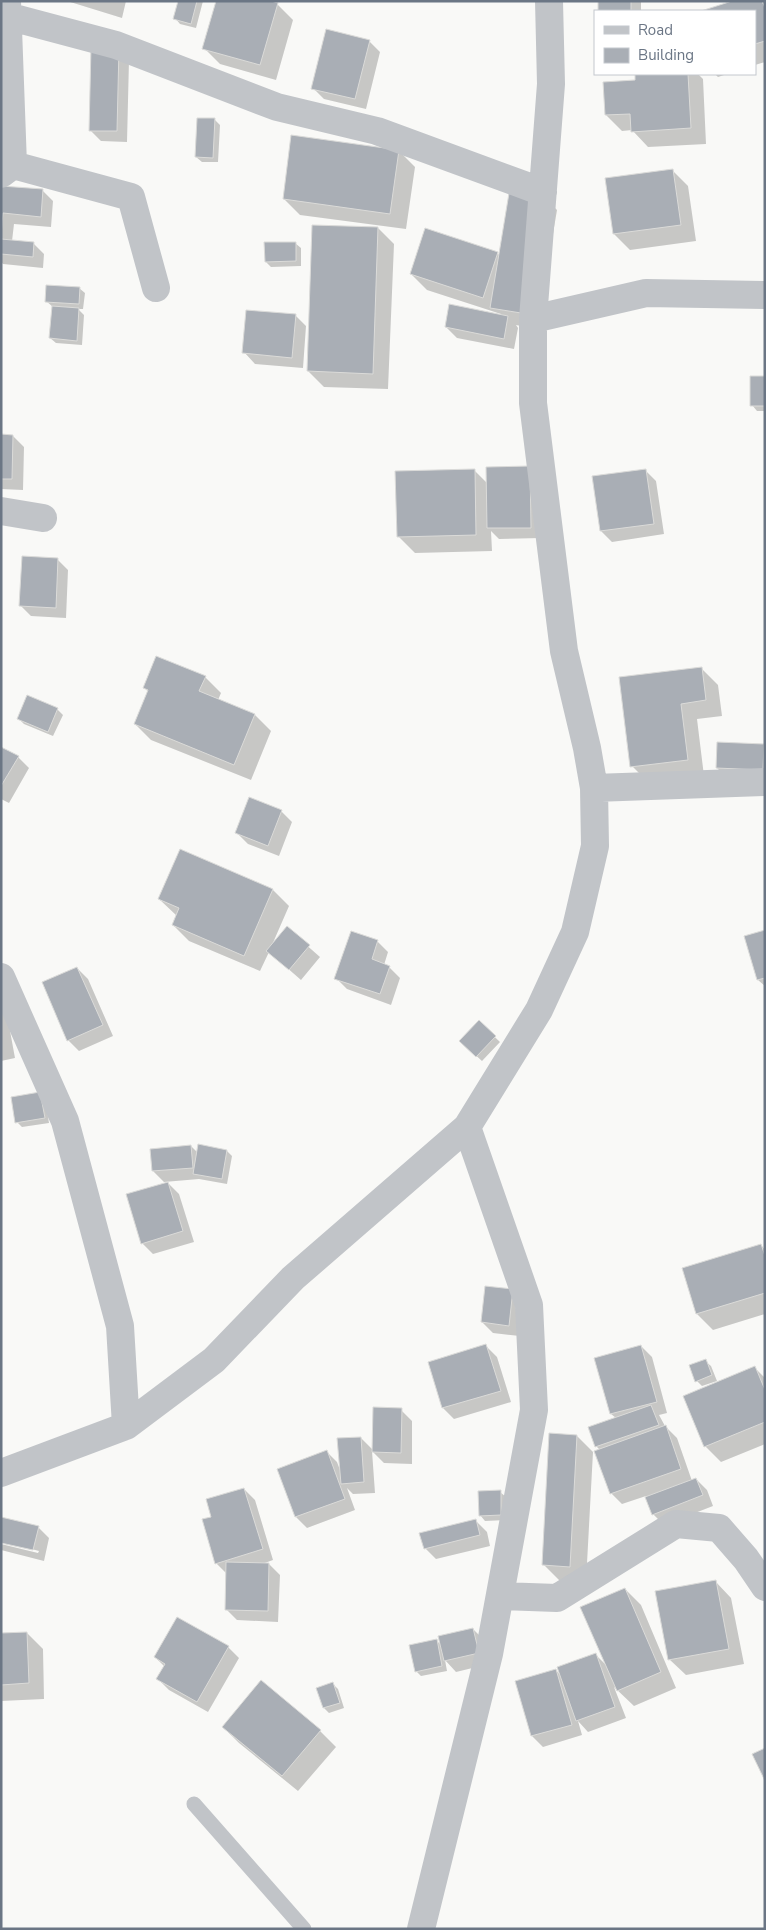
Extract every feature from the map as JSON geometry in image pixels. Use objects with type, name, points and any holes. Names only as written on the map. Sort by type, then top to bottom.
[{"type":"street","points":[[1,1472],[126,1426],[214,1360],[293,1278],[467,1127],[539,1010],[575,932],[595,846],[594,788],[587,748],[564,651],[533,403],[533,319],[551,84],[549,1]]},
{"type":"street","points":[[156,288],[132,197],[7,169],[7,9],[116,45],[278,107],[377,131],[543,192]]},
{"type":"street","points":[[533,319],[646,294],[765,295]]},
{"type":"street","points":[[1,511],[43,518]]},
{"type":"street","points":[[594,788],[765,782]]},
{"type":"street","points":[[1,977],[66,1121],[120,1326],[126,1426]]},
{"type":"street","points":[[421,1929],[489,1654],[534,1410],[529,1305],[467,1127]]},
{"type":"street","points":[[500,1596],[557,1598],[676,1524],[719,1528],[746,1559],[765,1587]]},
{"type":"lane","points":[[194,1804],[304,1929]]},
{"type":"building","points":[[178,1],[197,1],[191,24],[173,19]]},
{"type":"building","points":[[216,1],[271,1],[278,3],[260,65],[202,49]]},
{"type":"building","points":[[598,1],[631,1],[631,10],[598,10]]},
{"type":"building","points":[[732,1],[762,1],[765,8],[765,41],[756,44],[756,10],[704,10]]},
{"type":"building","points":[[326,29],[370,40],[355,99],[311,89]]},
{"type":"building","points":[[91,47],[119,48],[117,131],[89,131]]},
{"type":"building","points":[[635,75],[688,75],[691,128],[631,132],[630,114],[605,115],[603,82],[635,80]]},
{"type":"building","points":[[197,118],[215,118],[213,158],[195,157]]},
{"type":"building","points":[[291,135],[399,150],[390,214],[283,199]]},
{"type":"building","points":[[673,169],[681,225],[613,234],[605,178]]},
{"type":"building","points":[[1,186],[43,189],[41,217],[3,213],[1,235]]},
{"type":"building","points":[[510,187],[541,192],[521,313],[490,308]]},
{"type":"building","points":[[312,225],[378,227],[373,374],[307,371]]},
{"type":"building","points":[[425,228],[498,252],[483,298],[410,274]]},
{"type":"building","points":[[1,239],[34,242],[33,257],[1,254]]},
{"type":"building","points":[[264,242],[296,242],[296,261],[265,262]]},
{"type":"building","points":[[46,285],[80,287],[79,304],[45,302]]},
{"type":"building","points":[[449,304],[508,316],[504,339],[445,327]]},
{"type":"building","points":[[52,306],[79,308],[77,341],[49,338]]},
{"type":"building","points":[[246,310],[296,314],[292,358],[242,353]]},
{"type":"building","points":[[750,376],[765,376],[765,406],[750,406]]},
{"type":"building","points":[[1,434],[13,435],[12,479],[1,479]]},
{"type":"building","points":[[530,466],[531,528],[487,528],[486,467]]},
{"type":"building","points":[[475,469],[476,535],[397,537],[395,471]]},
{"type":"building","points":[[646,469],[654,524],[600,531],[592,476]]},
{"type":"building","points":[[22,556],[58,558],[56,608],[19,606]]},
{"type":"building","points":[[156,656],[206,676],[199,691],[255,714],[234,765],[134,724],[148,690],[143,688]]},
{"type":"building","points":[[702,667],[706,700],[681,704],[688,760],[630,767],[619,677]]},
{"type":"building","points":[[27,695],[58,708],[48,732],[17,719]]},
{"type":"building","points":[[717,742],[764,744],[763,770],[716,768]]},
{"type":"building","points":[[1,747],[19,756],[1,786]]},
{"type":"building","points":[[249,797],[282,810],[268,846],[235,833]]},
{"type":"building","points":[[180,849],[273,889],[244,956],[172,925],[179,908],[158,899]]},
{"type":"building","points":[[287,926],[310,945],[289,970],[266,951]]},
{"type":"building","points":[[765,930],[765,978],[757,980],[744,936]]},
{"type":"building","points":[[351,931],[378,940],[372,959],[390,966],[380,994],[334,979]]},
{"type":"building","points":[[77,967],[103,1025],[67,1041],[42,982]]},
{"type":"building","points":[[479,1020],[496,1036],[476,1057],[459,1041]]},
{"type":"building","points":[[40,1092],[45,1118],[15,1123],[11,1097]]},
{"type":"building","points":[[198,1144],[227,1150],[222,1179],[193,1174]]},
{"type":"building","points":[[191,1145],[193,1168],[152,1171],[150,1149]]},
{"type":"building","points":[[168,1182],[183,1231],[141,1244],[126,1194]]},
{"type":"building","points":[[761,1244],[765,1256],[765,1293],[696,1314],[682,1268]]},
{"type":"building","points":[[485,1286],[513,1289],[509,1326],[481,1322]]},
{"type":"building","points":[[486,1344],[501,1391],[442,1408],[428,1362]]},
{"type":"building","points":[[641,1345],[657,1402],[610,1414],[594,1358]]},
{"type":"building","points":[[706,1359],[712,1375],[695,1382],[689,1365]]},
{"type":"building","points":[[755,1366],[765,1390],[765,1422],[704,1447],[683,1396]]},
{"type":"building","points":[[651,1405],[659,1425],[595,1447],[588,1427]]},
{"type":"building","points":[[373,1407],[402,1408],[401,1453],[372,1452]]},
{"type":"building","points":[[666,1425],[681,1469],[610,1494],[594,1451]]},
{"type":"building","points":[[549,1433],[577,1435],[570,1567],[542,1565]]},
{"type":"building","points":[[361,1437],[364,1482],[341,1484],[337,1438]]},
{"type":"building","points":[[327,1450],[345,1499],[295,1517],[277,1469]]},
{"type":"building","points":[[696,1478],[703,1495],[652,1515],[645,1497]]},
{"type":"building","points":[[244,1488],[263,1549],[215,1564],[202,1519],[211,1517],[206,1499]]},
{"type":"building","points":[[501,1490],[501,1515],[479,1516],[478,1491]]},
{"type":"building","points":[[1,1517],[39,1526],[33,1550],[1,1543]]},
{"type":"building","points":[[476,1519],[480,1535],[424,1549],[419,1533]]},
{"type":"building","points":[[226,1562],[269,1563],[268,1611],[225,1610]]},
{"type":"building","points":[[716,1580],[729,1649],[668,1660],[655,1591]]},
{"type":"building","points":[[625,1588],[661,1672],[617,1691],[580,1607]]},
{"type":"building","points":[[177,1617],[229,1646],[197,1702],[156,1679],[165,1664],[154,1657]]},
{"type":"building","points":[[473,1628],[479,1653],[444,1661],[438,1636]]},
{"type":"building","points":[[27,1632],[29,1683],[1,1685],[1,1633]]},
{"type":"building","points":[[437,1639],[442,1666],[415,1672],[409,1645]]},
{"type":"building","points":[[596,1653],[615,1707],[576,1721],[557,1667]]},
{"type":"building","points":[[556,1669],[572,1725],[531,1736],[515,1681]]},
{"type":"building","points":[[261,1680],[321,1730],[282,1776],[222,1727]]},
{"type":"building","points":[[333,1682],[340,1703],[323,1708],[316,1688]]},
{"type":"building","points":[[765,1748],[765,1781],[752,1754]]}]
